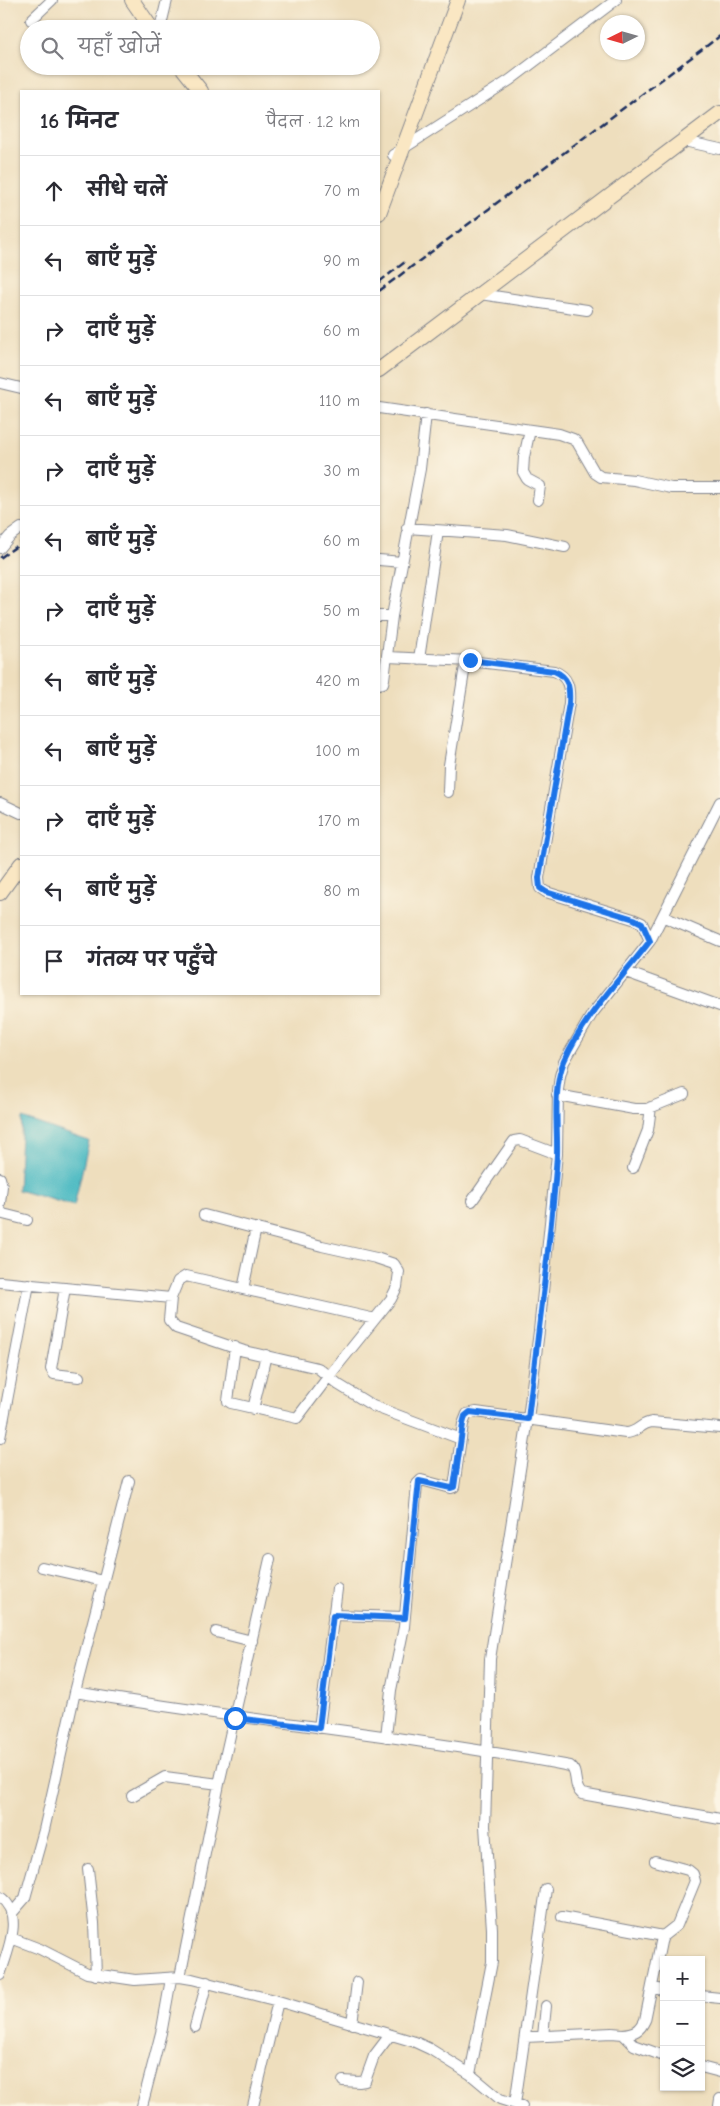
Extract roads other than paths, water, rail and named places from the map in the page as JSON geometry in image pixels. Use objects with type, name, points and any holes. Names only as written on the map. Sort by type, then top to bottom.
[{"type":"street","points":[[31,20],[52,0]]},
{"type":"street","points":[[132,0],[146,20]]},
{"type":"street","points":[[162,20],[168,0]]},
{"type":"street","points":[[380,211],[450,0]]},
{"type":"street","points":[[380,195],[458,0]]},
{"type":"street","points":[[398,152],[510,80],[616,0]]},
{"type":"street","points":[[188,75],[200,90]]},
{"type":"street","points":[[380,369],[720,113]]},
{"type":"street","points":[[684,141],[720,149]]},
{"type":"street","points":[[480,294],[587,310]]},
{"type":"street","points":[[0,383],[20,388]]},
{"type":"street","points":[[380,408],[559,434],[577,442],[595,473],[601,477],[634,480],[671,488],[720,488]]},
{"type":"street","points":[[380,684],[383,683],[388,657],[392,616],[407,528],[420,469],[426,414]]},
{"type":"street","points":[[530,430],[522,466],[527,478],[540,486],[538,500]]},
{"type":"street","points":[[407,528],[507,535],[564,547]]},
{"type":"street","points":[[0,548],[10,536],[20,529]]},
{"type":"street","points":[[419,659],[438,531]]},
{"type":"street","points":[[380,560],[402,562]]},
{"type":"street","points":[[380,616],[392,616]]},
{"type":"street","points":[[388,657],[466,660],[554,671],[562,674],[568,681],[569,703],[539,878],[540,888],[546,892],[634,919],[642,923],[650,941]]},
{"type":"street","points":[[448,792],[449,764],[466,660]]},
{"type":"street","points":[[470,2074],[492,1962],[492,1928],[485,1826],[490,1659],[528,1419],[539,1331],[557,1154],[557,1094],[564,1062],[574,1042],[592,1014],[650,941],[664,917],[720,802]]},
{"type":"street","points":[[0,803],[20,813]]},
{"type":"street","points":[[0,893],[20,865]]},
{"type":"street","points":[[664,917],[720,941]]},
{"type":"street","points":[[626,972],[720,1006]]},
{"type":"street","points":[[557,1094],[634,1108],[651,1107],[684,1094]]},
{"type":"street","points":[[633,1168],[648,1130],[651,1107]]},
{"type":"street","points":[[472,1201],[514,1141],[520,1140],[557,1154]]},
{"type":"street","points":[[0,1178],[2,1186],[0,1203]]},
{"type":"street","points":[[0,1210],[3,1214],[27,1220]]},
{"type":"street","points":[[204,1215],[376,1258],[394,1264],[399,1272],[397,1287],[391,1299],[328,1376],[297,1418],[253,1409],[228,1401],[235,1348]]},
{"type":"street","points":[[242,1290],[256,1228]]},
{"type":"street","points":[[375,1319],[186,1276],[178,1281],[171,1298],[169,1320],[176,1328],[235,1348],[318,1368],[339,1385],[373,1406],[461,1439]]},
{"type":"street","points":[[0,1282],[171,1298]]},
{"type":"street","points":[[0,1438],[29,1284]]},
{"type":"street","points":[[65,1288],[51,1369],[54,1374],[79,1377]]},
{"type":"street","points":[[253,1409],[266,1355]]},
{"type":"street","points":[[386,1737],[391,1690],[405,1618],[417,1484],[422,1480],[451,1488],[454,1487],[465,1416],[470,1412],[575,1424],[626,1433],[632,1433],[643,1424],[652,1422],[720,1428]]},
{"type":"street","points":[[12,1913],[24,1898],[28,1887],[129,1481]]},
{"type":"street","points":[[142,2106],[175,1978],[270,1559]]},
{"type":"street","points":[[42,1567],[103,1581]]},
{"type":"street","points":[[319,1728],[337,1589]]},
{"type":"street","points":[[333,1615],[405,1618]]},
{"type":"street","points":[[216,1632],[252,1641]]},
{"type":"street","points":[[75,1692],[235,1718],[488,1750],[570,1766],[575,1771],[576,1786],[582,1794],[720,1819]]},
{"type":"street","points":[[132,1796],[165,1777],[219,1784]]},
{"type":"street","points":[[525,2037],[612,2033],[633,2034],[640,2030],[646,2020],[663,1936],[677,1925],[692,1889],[694,1877],[688,1870],[655,1861]]},
{"type":"street","points":[[88,1869],[94,1923],[96,1975]]},
{"type":"street","points":[[11,1938],[40,1949],[80,1970],[96,1975],[136,1980],[175,1978],[207,1982],[278,2001],[430,2048],[470,2074],[498,2102],[519,2105],[525,2037],[546,1889]]},
{"type":"street","points":[[0,1897],[10,1906],[12,1913],[11,1938],[0,1974]]},
{"type":"street","points":[[562,1917],[663,1936]]},
{"type":"street","points":[[195,2027],[207,1982]]},
{"type":"street","points":[[352,2024],[357,1982]]},
{"type":"street","points":[[652,1988],[660,1989]]},
{"type":"street","points":[[705,1996],[720,1998]]},
{"type":"street","points":[[253,2106],[278,2001]]},
{"type":"street","points":[[543,2036],[546,2006]]},
{"type":"street","points":[[623,2034],[634,2045],[660,2055]]},
{"type":"street","points":[[343,2080],[365,2081],[374,2056],[390,2035]]},
{"type":"street","points":[[705,2068],[720,2072]]},
{"type":"street","points":[[719,2106],[720,2099]]},
{"type":"water","points":[[22,1118],[89,1141],[74,1206],[18,1190]]},
{"type":"railway","points":[[380,290],[720,36]]},
{"type":"railway","points":[[380,281],[405,262]]},
{"type":"railway","points":[[0,558],[20,544]]}]
